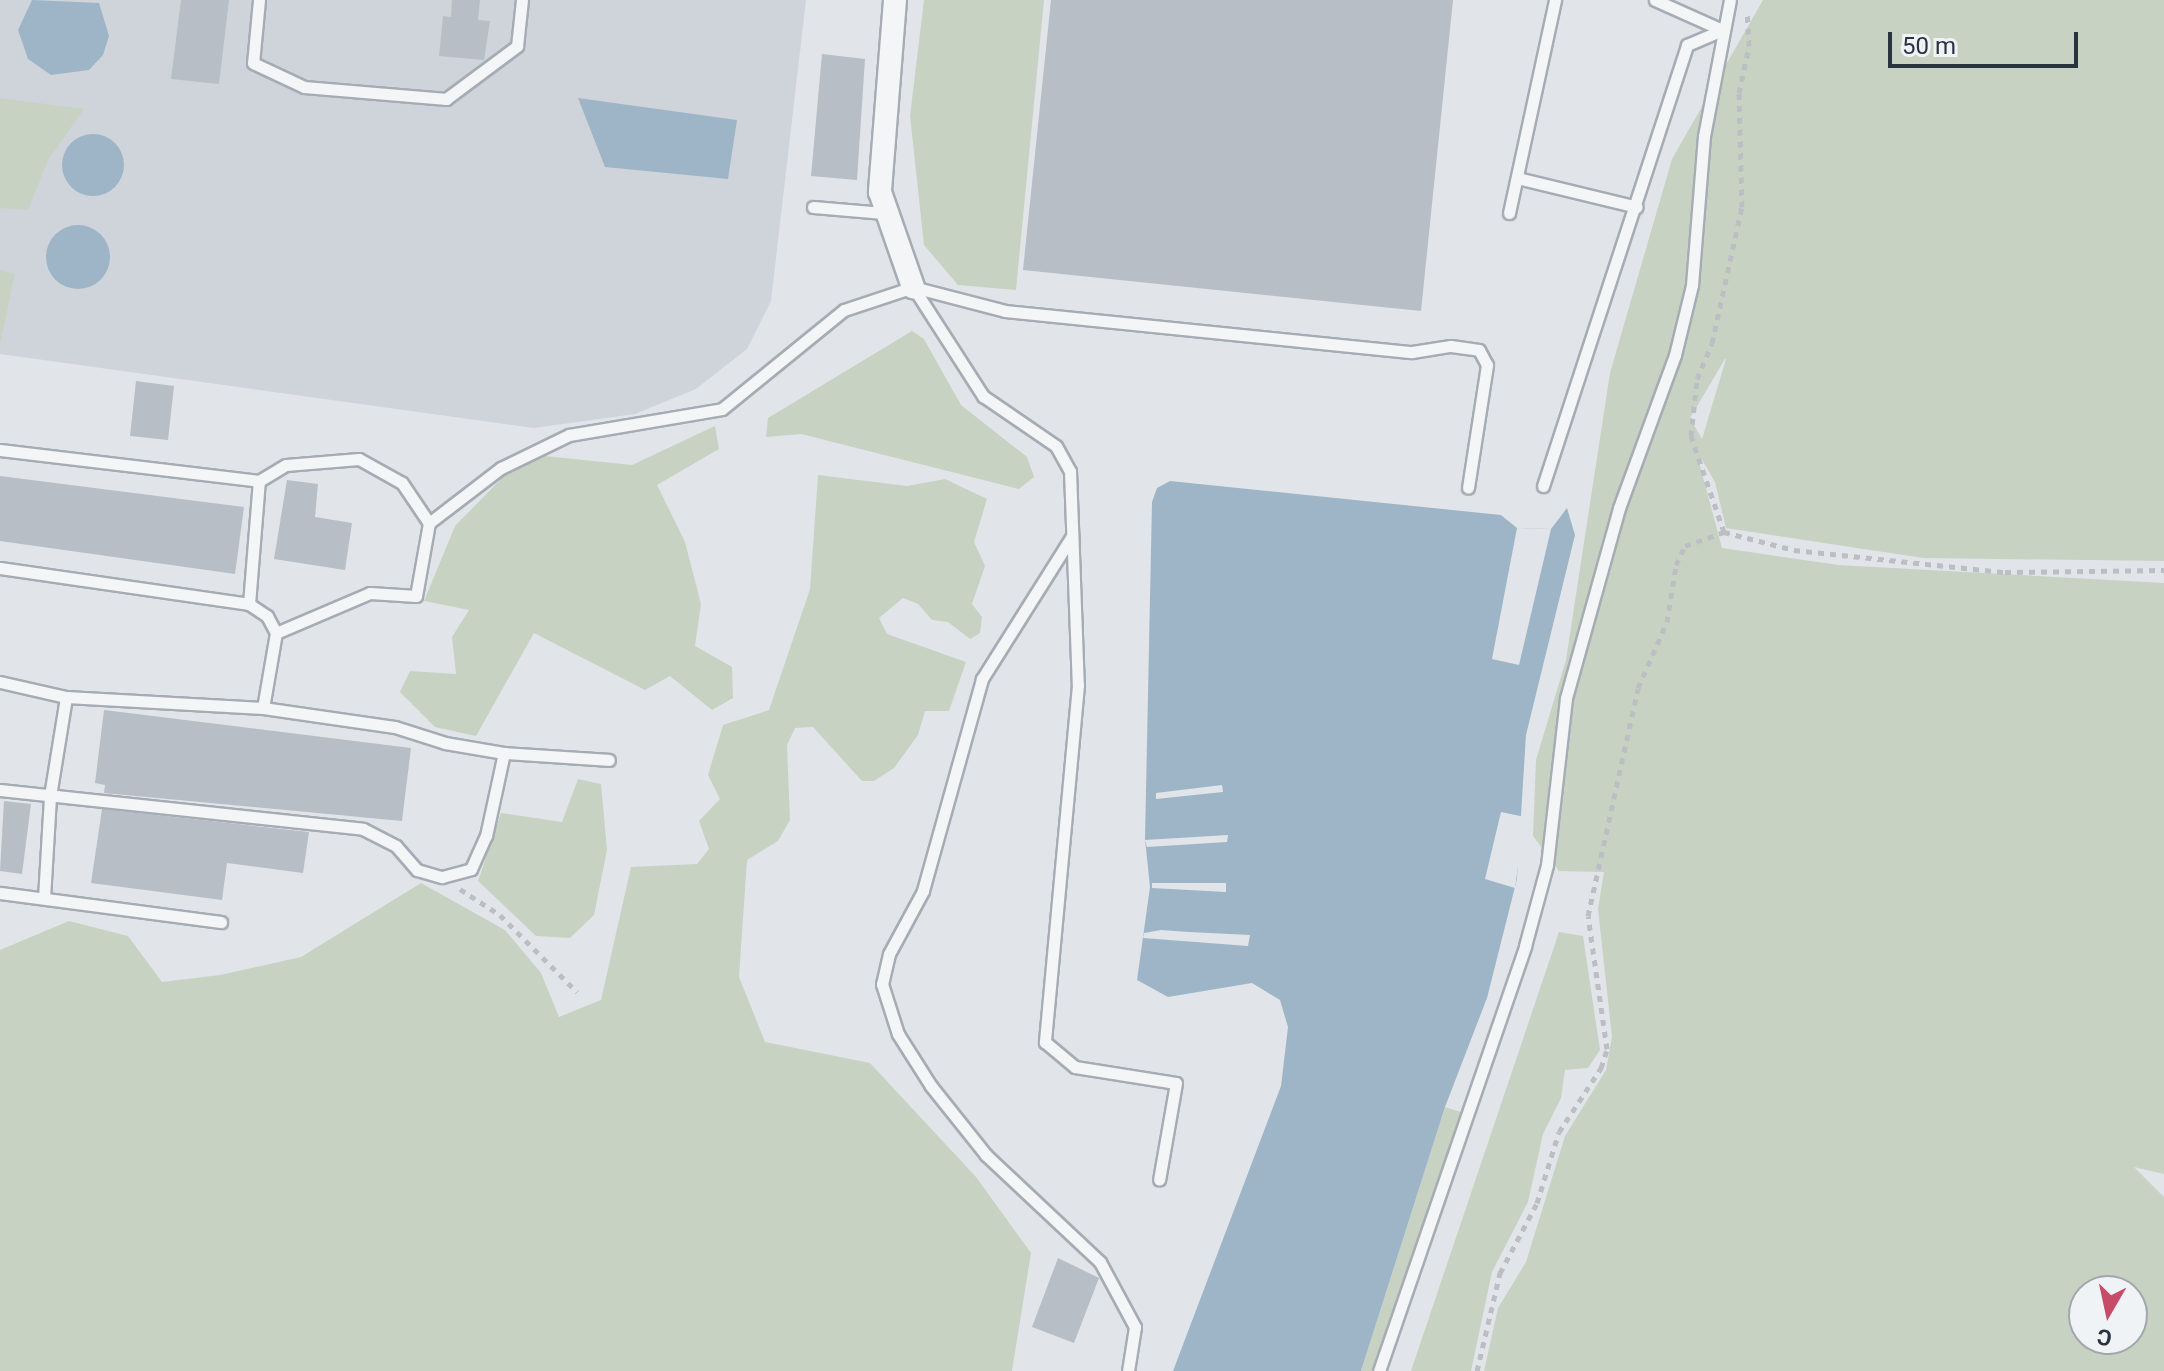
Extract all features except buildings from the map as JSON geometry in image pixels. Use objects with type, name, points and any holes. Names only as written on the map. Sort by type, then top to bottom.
[{"type":"street","points":[[895,0],[880,192],[884,213],[913,287]]},
{"type":"lane","points":[[259,0],[253,63],[304,87],[446,99],[517,46],[522,0]]},
{"type":"lane","points":[[1509,213],[1555,0]]},
{"type":"lane","points":[[1655,0],[1722,30]]},
{"type":"lane","points":[[1379,1371],[1525,946],[1547,865],[1566,698],[1619,508],[1675,355],[1692,285],[1704,136],[1730,0]]},
{"type":"lane","points":[[1543,486],[1637,207],[1687,45],[1722,30]]},
{"type":"lane","points":[[1517,178],[1637,207]]},
{"type":"lane","points":[[813,207],[884,213]]},
{"type":"lane","points":[[913,287],[983,396],[1056,446],[1070,471],[1078,685],[1045,1042],[1075,1067],[1176,1083],[1159,1180]]},
{"type":"lane","points":[[276,633],[370,593],[416,596],[429,523],[501,468],[569,435],[722,409],[844,310],[913,287],[1005,311],[1412,352],[1451,346],[1479,350],[1487,365],[1468,488]]},
{"type":"lane","points":[[0,450],[259,481],[286,465],[359,459],[402,483],[429,523]]},
{"type":"lane","points":[[249,604],[259,481]]},
{"type":"lane","points":[[1073,536],[982,679],[923,891],[889,954],[882,984],[898,1034],[931,1086],[986,1155],[1100,1262],[1135,1327],[1128,1371]]},
{"type":"lane","points":[[0,568],[249,604],[267,616],[276,633],[263,708]]},
{"type":"lane","points":[[0,682],[66,697],[263,708],[395,727],[445,743],[504,753],[609,760]]},
{"type":"lane","points":[[44,898],[50,796],[66,697]]},
{"type":"lane","points":[[0,790],[363,829],[396,846],[417,870],[442,877],[471,869],[486,836],[504,753]]},
{"type":"lane","points":[[0,893],[221,922]]},
{"type":"path","points":[[1724,532],[1691,436],[1697,379],[1712,343],[1742,207],[1739,93],[1750,26],[1743,0]]},
{"type":"path","points":[[1477,1371],[1500,1273],[1537,1203],[1559,1132],[1601,1068],[1607,1049],[1588,916],[1638,688],[1667,622],[1676,565],[1685,546],[1724,532],[1794,550],[2005,572],[2164,570]]},
{"type":"path","points":[[442,877],[500,915],[577,992]]},
{"type":"shaded area","points":[[0,0],[806,0],[771,301],[747,349],[696,389],[635,414],[534,428],[0,354]]},
{"type":"green space","points":[[924,0],[1044,0],[1016,290],[958,285],[924,245],[910,116]]},
{"type":"green space","points":[[1763,0],[2164,0],[2164,561],[1923,558],[1726,528],[1715,482],[1701,458],[1699,462],[1722,548],[1838,565],[2164,583],[2164,1174],[2134,1167],[2164,1197],[2164,1371],[1484,1371],[1498,1308],[1526,1262],[1565,1136],[1606,1070],[1612,1037],[1598,909],[1604,872],[1559,871],[1533,836],[1536,760],[1566,660],[1610,373],[1672,159]],"holes":[[[1726,359],[1702,439],[1690,418]]]},
{"type":"green space","points":[[0,98],[84,109],[48,160],[28,210],[0,208]]},
{"type":"green space","points":[[0,270],[15,274],[0,344]]},
{"type":"green space","points":[[912,331],[924,339],[961,405],[1027,457],[1034,477],[1019,489],[801,434],[766,437],[768,418]]},
{"type":"green space","points":[[715,426],[719,449],[657,485],[685,542],[701,604],[695,646],[732,667],[733,698],[712,710],[670,676],[645,690],[534,633],[476,736],[435,727],[400,692],[410,671],[456,674],[452,637],[469,610],[424,601],[455,526],[504,476],[545,456],[632,465]]},
{"type":"green space","points":[[818,475],[907,486],[945,479],[987,499],[974,542],[985,566],[972,604],[982,617],[980,633],[970,639],[948,622],[932,620],[918,604],[903,598],[879,618],[887,634],[966,662],[949,711],[925,711],[918,735],[894,768],[874,781],[862,781],[813,727],[795,728],[787,745],[790,820],[778,841],[747,860],[739,977],[765,1042],[870,1063],[976,1177],[1031,1253],[1012,1371],[0,1371],[0,950],[69,921],[128,936],[162,982],[220,975],[301,957],[421,883],[505,930],[541,973],[559,1017],[601,1000],[631,867],[697,864],[709,849],[699,821],[720,799],[708,775],[723,725],[769,710],[810,589]]},
{"type":"green space","points":[[578,779],[601,784],[607,850],[594,915],[570,938],[536,936],[478,881],[501,813],[562,822]]},
{"type":"green space","points":[[1559,932],[1583,936],[1600,1050],[1588,1068],[1565,1070],[1561,1098],[1543,1134],[1528,1202],[1492,1272],[1471,1371],[1411,1371]]},
{"type":"green space","points":[[1445,1107],[1467,1114],[1379,1371],[1361,1371]]},
{"type":"water","points":[[32,0],[99,3],[109,36],[103,55],[89,70],[51,75],[28,59],[18,30]]},
{"type":"water","points":[[578,98],[737,120],[728,179],[605,167]]},
{"type":"water","points":[[87,134],[99,134],[115,143],[122,153],[122,177],[115,187],[99,196],[87,196],[67,182],[62,171],[62,159],[76,139]]},
{"type":"water","points":[[78,225],[90,227],[101,234],[108,245],[108,269],[101,280],[90,287],[78,289],[66,287],[55,280],[48,269],[46,257],[48,245],[55,234],[66,227]]},
{"type":"water","points":[[1170,481],[1501,515],[1517,528],[1551,529],[1567,508],[1575,535],[1526,735],[1517,879],[1487,998],[1445,1107],[1361,1371],[1173,1371],[1281,1086],[1288,1027],[1280,1000],[1252,983],[1168,997],[1137,980],[1150,887],[1145,839],[1152,502],[1157,488]]},
{"type":"pier","points":[[1517,528],[1551,529],[1519,665],[1492,659]]},
{"type":"pier","points":[[1222,785],[1223,792],[1156,799],[1156,793]]},
{"type":"pier","points":[[1501,812],[1525,817],[1515,888],[1485,879]]},
{"type":"pier","points":[[1228,835],[1227,842],[1147,847],[1145,840]]},
{"type":"pier","points":[[1152,883],[1226,883],[1226,892],[1152,888]]},
{"type":"pier","points":[[1161,930],[1250,935],[1248,946],[1143,938],[1144,933]]}]
